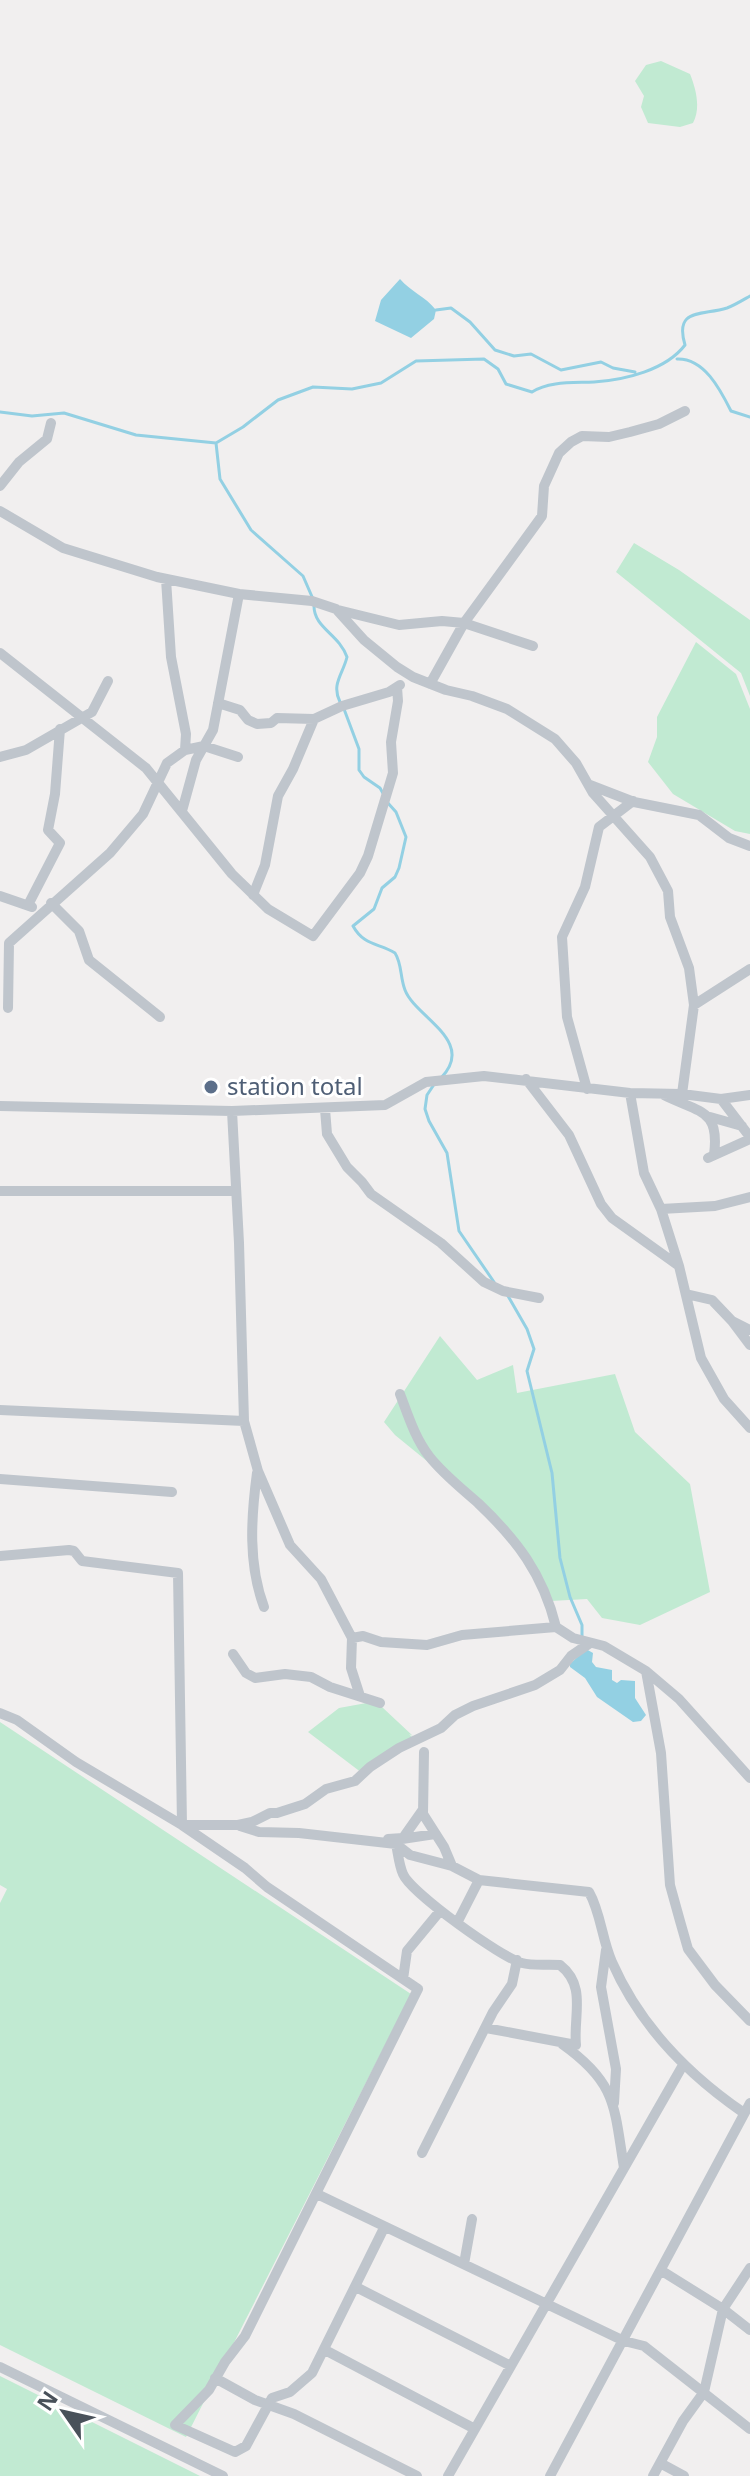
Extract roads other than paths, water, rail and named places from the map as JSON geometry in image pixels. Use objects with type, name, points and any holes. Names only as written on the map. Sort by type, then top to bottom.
[{"type":"street","points":[[430,684],[464,623],[542,516],[544,486],[559,453],[582,436],[609,437],[630,432],[659,424],[685,411]]},
{"type":"street","points":[[0,486],[19,462],[47,439],[51,423]]},
{"type":"street","points":[[0,511],[63,548],[166,579],[239,594],[312,601],[399,625],[442,621],[464,623],[533,646]]},
{"type":"street","points":[[166,579],[171,657],[186,734],[185,750]]},
{"type":"street","points":[[182,811],[196,760],[210,738],[239,594]]},
{"type":"street","points":[[336,609],[364,640],[408,674],[493,703],[547,734],[576,763],[589,785],[650,857],[668,891],[670,917],[689,968],[694,1005],[682,1094]]},
{"type":"street","points":[[0,653],[44,685],[158,780],[210,850],[253,895],[281,918],[313,936],[360,873],[393,773],[391,742],[398,701],[397,687]]},
{"type":"street","points":[[218,703],[240,710],[248,720],[257,724],[271,723],[277,718],[314,719],[397,687],[408,674]]},
{"type":"street","points":[[0,757],[26,750],[92,712],[108,681]]},
{"type":"street","points":[[253,895],[265,865],[275,804],[314,719]]},
{"type":"street","points":[[28,905],[60,843],[48,830],[55,794],[60,729]]},
{"type":"street","points":[[8,1008],[5,943],[110,853],[143,814],[167,763],[185,750],[204,746],[238,757]]},
{"type":"street","points":[[589,785],[633,801],[699,815],[729,838],[750,846]]},
{"type":"street","points":[[587,1089],[567,1017],[562,937],[585,887],[599,827],[633,801]]},
{"type":"street","points":[[0,896],[47,907],[79,931],[93,965],[160,1017]]},
{"type":"street","points":[[694,1005],[750,969]]},
{"type":"street","points":[[0,1106],[232,1111],[325,1109],[385,1105],[426,1082],[484,1076],[630,1093],[682,1094],[721,1099],[750,1095]]},
{"type":"street","points":[[526,1079],[569,1135],[601,1204],[612,1218],[679,1266]]},
{"type":"street","points":[[630,1093],[644,1173],[661,1209],[679,1266],[705,1370],[733,1412],[750,1428]]},
{"type":"street","points":[[661,1094],[710,1117],[742,1126]]},
{"type":"street","points":[[710,1117],[717,1132],[711,1156],[750,1138],[721,1099]]},
{"type":"street","points":[[325,1109],[327,1134],[347,1167],[371,1194],[441,1243],[484,1282],[503,1291],[539,1298]]},
{"type":"street","points":[[232,1111],[244,1421],[258,1471],[290,1545],[321,1579],[352,1638],[351,1668],[360,1696]]},
{"type":"street","points":[[0,1191],[235,1191]]},
{"type":"street","points":[[661,1209],[715,1206],[750,1197]]},
{"type":"street","points":[[686,1294],[712,1300],[750,1345]]},
{"type":"street","points":[[732,1321],[750,1330]]},
{"type":"street","points":[[400,1394],[430,1458],[492,1517],[529,1560],[549,1602],[556,1627]]},
{"type":"street","points":[[0,1410],[244,1421]]},
{"type":"street","points":[[258,1471],[250,1525],[258,1592],[264,1607]]},
{"type":"street","points":[[0,1479],[172,1492]]},
{"type":"street","points":[[0,1556],[17,1557],[57,1549],[69,1550],[74,1551],[82,1561],[178,1573],[182,1825]]},
{"type":"street","points":[[352,1638],[363,1636],[381,1642],[427,1645],[462,1635],[556,1627],[573,1638],[604,1646],[646,1671],[679,1699],[750,1778]]},
{"type":"street","points":[[182,1825],[238,1825],[305,1804],[326,1789],[355,1781],[370,1767],[414,1739],[441,1728],[455,1715],[535,1685],[560,1670],[571,1656],[590,1643]]},
{"type":"street","points":[[233,1654],[246,1673],[255,1678],[285,1674],[311,1677],[330,1687],[380,1703]]},
{"type":"street","points":[[646,1671],[661,1753],[670,1885],[688,1949],[715,1985],[750,2021]]},
{"type":"street","points":[[0,1713],[17,1720],[76,1762],[182,1825],[418,1989],[245,2336],[197,2404],[175,2425],[222,2447],[241,2451],[272,2398],[290,2392],[312,2373],[384,2228]]},
{"type":"street","points":[[424,1752],[422,1811],[452,1866]]},
{"type":"street","points":[[422,1811],[399,1842],[403,1875],[425,1900],[483,1941],[523,1963],[560,1965],[572,1977],[578,1996],[576,2045],[486,2028]]},
{"type":"street","points":[[238,1825],[259,1832],[382,1841],[392,1845],[435,1834]]},
{"type":"street","points":[[399,1842],[410,1855],[452,1866],[479,1880],[589,1892],[611,1960],[635,2006],[683,2065],[744,2113]]},
{"type":"street","points":[[458,1921],[479,1880]]},
{"type":"street","points":[[403,1979],[407,1951],[440,1911]]},
{"type":"street","points":[[607,1944],[601,1987],[616,2069],[614,2103],[624,2168]]},
{"type":"street","points":[[422,2153],[493,2012],[512,1984],[517,1960]]},
{"type":"street","points":[[558,2041],[585,2060],[600,2077],[614,2103]]},
{"type":"street","points":[[448,2476],[683,2065]]},
{"type":"street","points":[[550,2476],[750,2103]]},
{"type":"street","points":[[317,2194],[624,2341],[644,2346],[750,2429]]},
{"type":"street","points":[[464,2264],[472,2219]]},
{"type":"street","points":[[653,2476],[683,2421],[704,2392],[723,2309],[750,2268]]},
{"type":"street","points":[[662,2271],[723,2309],[750,2330]]},
{"type":"street","points":[[356,2287],[511,2366]]},
{"type":"street","points":[[325,2350],[475,2429]]},
{"type":"street","points":[[0,2367],[222,2476]]},
{"type":"street","points":[[215,2378],[417,2476]]},
{"type":"street","points":[[660,2463],[684,2476]]},
{"type":"water","points":[[400,279],[436,310],[434,319],[411,338],[375,321],[381,300]]},
{"type":"water","points":[[586,1649],[593,1653],[592,1662],[596,1667],[612,1670],[612,1680],[617,1683],[621,1680],[635,1681],[635,1698],[646,1715],[641,1721],[633,1722],[597,1697],[585,1678],[570,1667]]},
{"type":"waterway","points":[[0,412],[32,416],[64,413],[136,435],[216,443],[278,400],[313,387],[352,389],[381,383],[416,361],[484,359],[498,369],[506,384],[532,392],[554,384],[631,376],[656,367],[677,354],[685,345],[683,325],[687,319],[699,313],[727,308],[750,296]]},
{"type":"waterway","points":[[436,310],[451,308],[470,322],[495,350],[514,356],[531,354],[561,370],[601,362],[635,372]]},
{"type":"waterway","points":[[677,359],[687,360],[703,369],[731,411],[750,417]]},
{"type":"waterway","points":[[216,443],[220,479],[251,530],[303,576],[313,599]]},
{"type":"waterway","points":[[314,606],[318,620],[347,657],[337,684],[340,702]]},
{"type":"waterway","points":[[344,709],[359,749],[359,770],[384,795]]},
{"type":"waterway","points":[[387,802],[396,812],[406,837],[399,868],[395,877],[382,888],[374,909],[353,926],[367,941],[395,953],[405,990],[411,1000],[448,1041],[452,1052],[450,1065],[441,1078]]},
{"type":"waterway","points":[[433,1086],[427,1095],[425,1109],[447,1153],[459,1231],[494,1282]]},
{"type":"waterway","points":[[508,1296],[527,1329],[534,1349],[527,1371],[552,1473],[560,1558],[570,1597],[582,1625],[582,1638]]},
{"type":"place","name":"station total","points":[[211,1087]]}]
